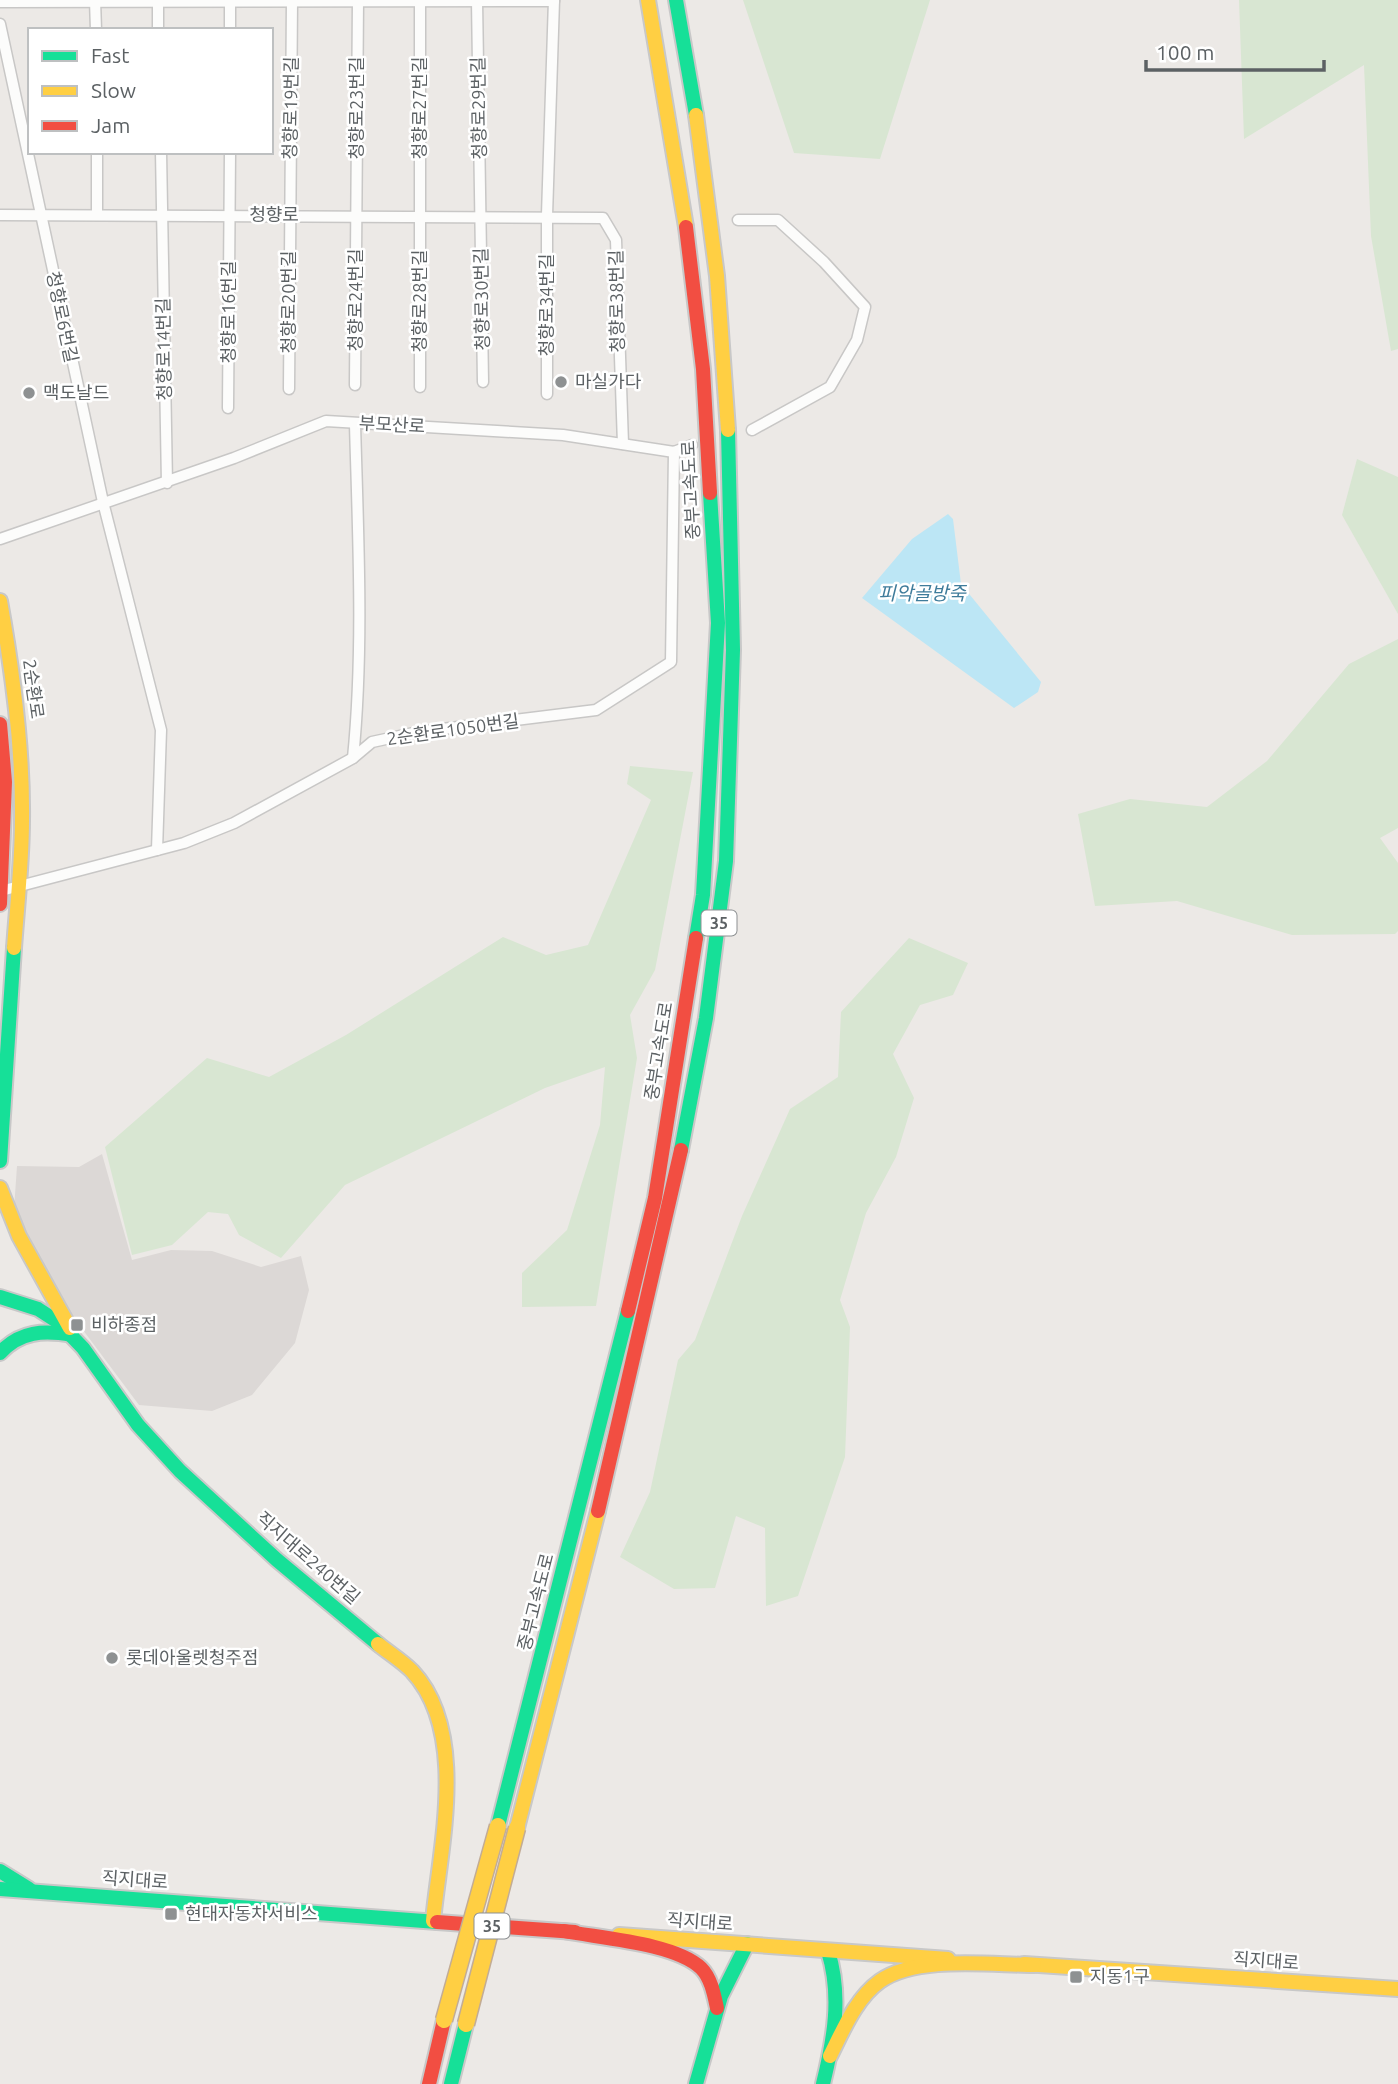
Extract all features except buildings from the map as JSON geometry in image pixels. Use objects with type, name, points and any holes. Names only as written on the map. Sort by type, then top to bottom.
[{"type":"main road","name":"중부고속도로","points":[[429,2084],[587,1482],[655,1198],[703,895],[718,623],[704,382],[683,199],[648,0]]},
{"type":"main road","name":"중부고속도로","points":[[452,2084],[673,1203],[723,897],[736,624],[725,369],[694,89],[676,0]]},
{"type":"main road","name":"2순환로","points":[[0,601],[21,752],[22,822],[0,1161]]},
{"type":"main road","points":[[0,724],[5,782],[0,904]]},
{"type":"main road","points":[[0,1188],[19,1236],[74,1335]]},
{"type":"main road","name":"직지대로240번길","points":[[0,1297],[39,1309],[74,1335],[125,1409],[151,1440],[214,1502],[413,1672],[432,1704],[443,1732],[443,1812],[433,1921]]},
{"type":"main road","points":[[39,1309],[60,1310]]},
{"type":"main road","points":[[0,1353],[6,1345],[35,1332],[74,1335]]},
{"type":"main road","points":[[0,1871],[33,1892]]},
{"type":"main road","name":"직지대로","points":[[0,1892],[33,1892],[828,1951],[1398,1989]]},
{"type":"main road","points":[[564,1931],[667,1954],[697,1965],[707,1976],[717,2008]]},
{"type":"main road","points":[[696,2084],[717,2008],[747,1944]]},
{"type":"main road","points":[[828,1951],[837,1983],[831,2056]]},
{"type":"main road","points":[[823,2084],[842,2031],[869,1992],[888,1976],[917,1968],[1034,1965]]},
{"type":"street","name":"청향로27번길","points":[[420,0],[420,215]]},
{"type":"street","points":[[0,2],[554,0]]},
{"type":"street","name":"청향로34번길","points":[[547,394],[547,215],[554,0]]},
{"type":"street","points":[[95,1],[96,28]]},
{"type":"street","points":[[158,1],[158,28]]},
{"type":"street","points":[[230,1],[230,28]]},
{"type":"street","name":"청향로19번길","points":[[290,215],[292,1]]},
{"type":"street","name":"청향로23번길","points":[[356,215],[358,1]]},
{"type":"street","name":"청향로29번길","points":[[477,1],[481,215]]},
{"type":"street","name":"청향로6번길","points":[[0,24],[103,502]]},
{"type":"street","points":[[97,154],[97,215]]},
{"type":"street","name":"청향로14번길","points":[[161,154],[167,483]]},
{"type":"street","name":"청향로16번길","points":[[228,408],[230,154]]},
{"type":"street","name":"청향로","points":[[0,215],[547,215]]},
{"type":"street","name":"청향로20번길","points":[[289,389],[290,215]]},
{"type":"street","name":"청향로24번길","points":[[355,385],[356,215]]},
{"type":"street","name":"청향로28번길","points":[[420,215],[420,387]]},
{"type":"street","name":"청향로30번길","points":[[481,215],[483,383]]},
{"type":"street","name":"청향로38번길","points":[[547,215],[603,218],[616,240],[623,444]]},
{"type":"street","points":[[738,220],[778,220],[824,262],[864,307],[857,340],[830,387],[752,430]]},
{"type":"street","name":"부모산로","points":[[0,540],[103,502],[167,483],[326,421],[563,435],[674,452]]},
{"type":"street","points":[[353,758],[358,710],[359,564],[355,424]]},
{"type":"street","points":[[674,452],[692,445]]},
{"type":"street","name":"2순환로1050번길","points":[[1,891],[157,850],[234,823],[353,758],[372,742],[418,732],[596,710],[671,662],[674,452]]},
{"type":"street","points":[[103,502],[161,730],[157,850]]},
{"type":"shaded area","name":"비하종점","points":[[102,1154],[132,1260],[171,1250],[212,1251],[261,1267],[301,1256],[309,1290],[295,1343],[252,1395],[212,1411],[139,1405],[68,1310],[14,1209],[17,1166],[79,1167]]},
{"type":"green space","points":[[743,0],[930,0],[880,159],[794,153]]},
{"type":"green space","points":[[1239,0],[1398,0],[1398,349],[1391,351],[1371,236],[1364,65],[1244,139]]},
{"type":"green space","points":[[1357,459],[1398,477],[1398,614],[1342,515]]},
{"type":"green space","points":[[1398,639],[1398,828],[1380,838],[1398,863],[1398,931],[1395,934],[1292,935],[1177,901],[1095,906],[1078,814],[1130,799],[1207,807],[1267,761],[1349,664]]},
{"type":"green space","points":[[630,766],[693,772],[655,970],[630,1015],[637,1058],[596,1306],[522,1307],[522,1273],[567,1230],[600,1125],[605,1067],[545,1088],[345,1185],[281,1258],[239,1235],[228,1214],[208,1212],[172,1245],[132,1255],[105,1147],[207,1058],[269,1077],[346,1035],[503,937],[546,955],[588,945],[651,800],[627,784]]},
{"type":"green space","points":[[909,938],[968,963],[953,995],[920,1005],[893,1054],[914,1098],[896,1157],[866,1213],[840,1300],[850,1327],[845,1457],[798,1596],[766,1606],[765,1528],[736,1516],[715,1588],[674,1589],[620,1557],[650,1492],[678,1360],[695,1340],[742,1216],[790,1109],[838,1077],[841,1012]]},
{"type":"water","name":"피악골방죽","points":[[948,514],[953,519],[961,584],[1041,682],[1038,692],[1014,708],[862,598],[912,539]]},
{"type":"traffic: fast","points":[[676,0],[696,115]]},
{"type":"traffic: fast","points":[[681,1150],[706,1018],[726,861],[733,650],[728,430]]},
{"type":"traffic: fast","points":[[696,938],[703,895],[718,623],[710,493]]},
{"type":"traffic: fast","points":[[0,1161],[14,948]]},
{"type":"traffic: fast","points":[[0,1297],[38,1309],[58,1322],[83,1348],[138,1425],[180,1471],[277,1560],[378,1644]]},
{"type":"traffic: fast","points":[[498,1826],[628,1311]]},
{"type":"traffic: fast","points":[[0,1353],[24,1336],[42,1333],[72,1335]]},
{"type":"traffic: fast","points":[[0,1871],[29,1889]]},
{"type":"traffic: fast","points":[[0,1889],[437,1922]]},
{"type":"traffic: fast","points":[[696,2084],[721,1996],[747,1944]]},
{"type":"traffic: fast","points":[[823,2084],[835,2018],[835,1984],[828,1951]]},
{"type":"traffic: fast","points":[[451,2084],[466,2024]]},
{"type":"traffic: slow","points":[[648,0],[686,227]]},
{"type":"traffic: slow","points":[[696,115],[717,276],[728,430]]},
{"type":"traffic: slow","points":[[0,601],[13,682],[21,765],[22,836],[14,948]]},
{"type":"traffic: slow","points":[[0,1188],[19,1236],[70,1328]]},
{"type":"traffic: slow","points":[[517,1828],[598,1511]]},
{"type":"traffic: slow","points":[[378,1644],[412,1671],[430,1696],[440,1725],[446,1757],[446,1791],[433,1921]]},
{"type":"traffic: slow","points":[[444,2020],[498,1826]]},
{"type":"traffic: slow","points":[[466,2024],[517,1828]]},
{"type":"traffic: slow","points":[[619,1935],[948,1959]]},
{"type":"traffic: slow","points":[[830,2056],[864,1996],[880,1981],[895,1973],[955,1963],[1034,1965]]},
{"type":"traffic: slow","points":[[1024,1964],[1398,1989]]},
{"type":"traffic: jam","points":[[686,227],[703,369],[710,493]]},
{"type":"traffic: jam","points":[[0,724],[5,782],[0,904]]},
{"type":"traffic: jam","points":[[628,1311],[655,1198],[696,938]]},
{"type":"traffic: jam","points":[[598,1511],[681,1150]]},
{"type":"traffic: jam","points":[[437,1922],[575,1932]]},
{"type":"traffic: jam","points":[[564,1931],[655,1947],[689,1960],[707,1976],[717,2008]]},
{"type":"traffic: jam","points":[[429,2084],[444,2020]]},
{"type":"place","name":"마실가다","points":[[561,382]]},
{"type":"place","name":"맥도날드","points":[[29,393]]},
{"type":"place","name":"비하종점","points":[[77,1325]]},
{"type":"place","name":"롯데아울렛청주점","points":[[112,1658]]},
{"type":"place","name":"현대자동차서비스","points":[[171,1914]]},
{"type":"place","name":"지동1구","points":[[1076,1977]]}]
